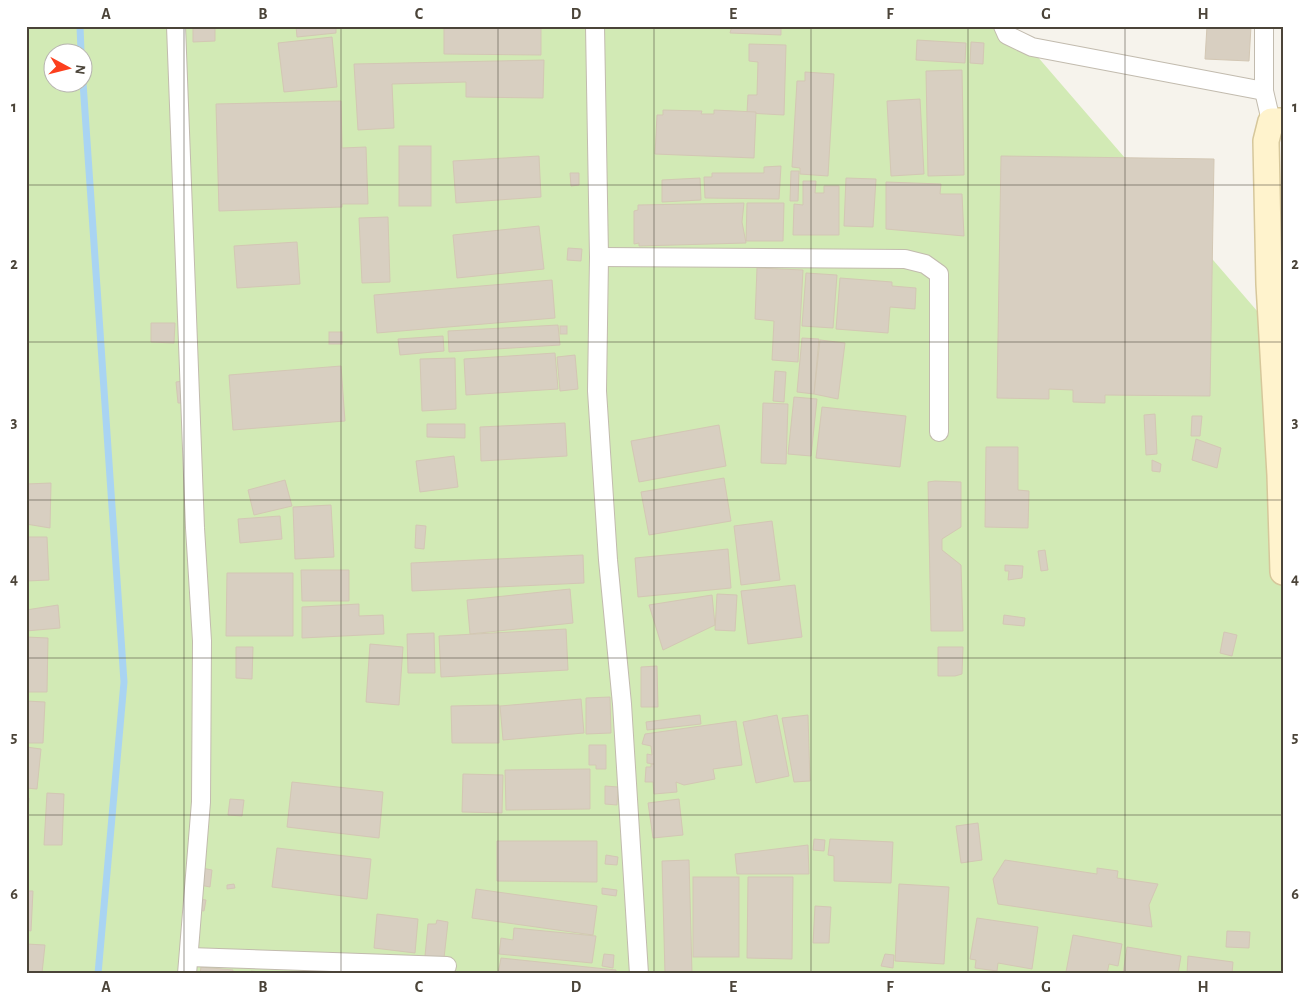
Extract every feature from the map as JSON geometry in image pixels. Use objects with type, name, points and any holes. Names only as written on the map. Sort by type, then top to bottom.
[{"type":"street","points":[[176,26],[195,528],[202,641],[201,802],[188,965],[447,966]]},
{"type":"street","points":[[595,26],[599,256],[597,391],[608,560],[622,704],[639,974]]},
{"type":"street","points":[[1003,26],[1007,35],[1032,47],[1264,90]]},
{"type":"street","points":[[1264,26],[1264,90],[1277,121],[1266,141],[1269,284],[1282,472],[1283,572]]},
{"type":"street","points":[[599,256],[895,259],[925,264],[939,274],[939,432]]},
{"type":"green space","points":[[26,26],[1011,26],[1283,341],[1283,974],[26,974]]},
{"type":"building","points":[[193,26],[215,26],[215,41],[193,42]]},
{"type":"building","points":[[296,26],[336,26],[336,33],[297,37]]},
{"type":"building","points":[[444,26],[541,26],[541,55],[444,54]]},
{"type":"building","points":[[732,26],[781,26],[781,35],[730,33]]},
{"type":"building","points":[[1087,26],[1126,26],[1126,28],[1087,28]]},
{"type":"building","points":[[1207,26],[1251,26],[1249,61],[1205,59]]},
{"type":"building","points":[[332,37],[337,87],[284,92],[278,43]]},
{"type":"building","points":[[917,40],[966,43],[965,63],[916,60]]},
{"type":"building","points":[[971,42],[984,43],[983,64],[970,63]]},
{"type":"building","points":[[749,44],[786,45],[784,115],[747,113],[748,95],[757,95],[758,62],[749,61]]},
{"type":"building","points":[[544,60],[543,98],[466,97],[466,82],[392,84],[394,128],[358,130],[354,64]]},
{"type":"building","points":[[962,70],[964,175],[928,176],[926,71]]},
{"type":"building","points":[[805,72],[834,74],[828,176],[800,174],[800,168],[792,167],[797,81],[805,81]]},
{"type":"building","points":[[920,99],[924,174],[891,176],[887,101]]},
{"type":"building","points":[[341,101],[342,148],[366,147],[368,204],[342,204],[342,207],[219,211],[216,104]]},
{"type":"building","points":[[663,110],[702,111],[701,114],[714,114],[714,110],[756,112],[754,158],[655,154],[657,115],[663,115]]},
{"type":"building","points":[[399,146],[431,146],[431,206],[399,206]]},
{"type":"building","points":[[539,156],[541,197],[456,203],[453,161]]},
{"type":"building","points":[[1001,156],[1214,159],[1210,396],[1105,395],[1105,403],[1073,402],[1073,390],[1049,389],[1049,399],[997,398]]},
{"type":"building","points":[[781,166],[779,199],[705,198],[704,177],[712,177],[712,173],[764,173],[764,167]]},
{"type":"building","points":[[791,171],[799,171],[798,201],[790,201]]},
{"type":"building","points":[[570,173],[579,173],[579,185],[571,186]]},
{"type":"building","points":[[700,178],[701,200],[662,202],[662,180]]},
{"type":"building","points":[[846,178],[876,179],[873,227],[844,226]]},
{"type":"building","points":[[803,181],[816,181],[815,193],[824,193],[824,186],[839,186],[839,235],[793,235],[794,204],[803,205]]},
{"type":"building","points":[[886,182],[941,184],[940,194],[962,194],[964,236],[886,229]]},
{"type":"building","points":[[744,203],[742,222],[746,243],[639,246],[639,243],[634,244],[634,211],[638,210],[638,205]]},
{"type":"building","points":[[747,203],[784,203],[783,241],[746,241]]},
{"type":"building","points":[[388,217],[390,282],[362,283],[359,218]]},
{"type":"building","points":[[539,226],[544,269],[457,278],[453,235]]},
{"type":"building","points":[[297,242],[300,284],[237,288],[234,246]]},
{"type":"building","points":[[568,248],[582,249],[581,261],[567,260]]},
{"type":"building","points":[[757,268],[803,270],[798,362],[772,360],[774,321],[755,319]]},
{"type":"building","points":[[806,273],[837,275],[833,328],[802,326]]},
{"type":"building","points":[[840,278],[892,282],[892,286],[916,288],[915,309],[890,307],[888,333],[836,329]]},
{"type":"building","points":[[552,280],[555,318],[377,333],[374,295]]},
{"type":"building","points":[[151,323],[175,323],[174,343],[151,342]]},
{"type":"building","points":[[558,325],[560,345],[449,352],[448,331]]},
{"type":"building","points":[[560,326],[567,326],[567,334],[560,334]]},
{"type":"building","points":[[329,332],[342,332],[342,344],[329,344]]},
{"type":"building","points":[[443,336],[444,351],[400,355],[398,339]]},
{"type":"building","points":[[802,338],[819,339],[814,394],[797,392]]},
{"type":"building","points":[[820,340],[845,343],[838,399],[814,394]]},
{"type":"building","points":[[555,353],[558,389],[466,395],[464,359]]},
{"type":"building","points":[[575,355],[578,389],[560,391],[557,357]]},
{"type":"building","points":[[455,358],[456,409],[422,411],[420,359]]},
{"type":"building","points":[[341,366],[345,421],[233,430],[229,375]]},
{"type":"building","points":[[775,371],[786,372],[784,402],[773,401]]},
{"type":"building","points":[[183,381],[185,403],[178,403],[176,382]]},
{"type":"building","points":[[794,397],[817,399],[811,456],[788,454]]},
{"type":"building","points":[[763,403],[788,404],[786,464],[761,463]]},
{"type":"building","points":[[822,407],[906,416],[900,467],[816,458]]},
{"type":"building","points":[[1155,414],[1157,454],[1146,455],[1144,415]]},
{"type":"building","points":[[1192,416],[1202,416],[1200,436],[1191,436]]},
{"type":"building","points":[[565,423],[567,456],[481,461],[480,427]]},
{"type":"building","points":[[427,424],[465,424],[465,438],[427,437]]},
{"type":"building","points":[[719,425],[726,466],[639,482],[631,441]]},
{"type":"building","points":[[1196,439],[1221,448],[1217,468],[1192,460]]},
{"type":"building","points":[[986,447],[1018,447],[1018,490],[1029,491],[1028,528],[985,527]]},
{"type":"building","points":[[454,456],[458,487],[420,492],[416,461]]},
{"type":"building","points":[[1152,460],[1161,464],[1160,472],[1152,471]]},
{"type":"building","points":[[724,478],[731,521],[649,535],[641,492]]},
{"type":"building","points":[[285,480],[292,506],[254,515],[248,490]]},
{"type":"building","points":[[928,482],[961,482],[961,527],[942,539],[942,550],[961,565],[963,631],[931,631]]},
{"type":"building","points":[[51,483],[50,528],[26,524],[26,484]]},
{"type":"building","points":[[331,505],[334,557],[295,559],[293,507]]},
{"type":"building","points":[[280,516],[282,539],[240,543],[238,519]]},
{"type":"building","points":[[772,521],[780,580],[741,585],[734,526]]},
{"type":"building","points":[[416,525],[426,526],[424,549],[415,548]]},
{"type":"building","points":[[26,537],[47,537],[49,580],[26,581]]},
{"type":"building","points":[[728,549],[731,588],[638,597],[635,558]]},
{"type":"building","points":[[1045,550],[1048,570],[1041,571],[1038,551]]},
{"type":"building","points":[[583,555],[584,583],[412,591],[411,563]]},
{"type":"building","points":[[1005,565],[1023,566],[1022,578],[1008,580],[1009,571],[1005,571]]},
{"type":"building","points":[[301,570],[349,570],[349,601],[302,601]]},
{"type":"building","points":[[227,573],[293,573],[293,636],[226,636]]},
{"type":"building","points":[[795,585],[802,637],[748,644],[741,591]]},
{"type":"building","points":[[570,589],[573,623],[470,634],[467,600]]},
{"type":"building","points":[[717,594],[737,595],[735,631],[715,630]]},
{"type":"building","points":[[712,595],[715,625],[663,650],[649,605]]},
{"type":"building","points":[[359,604],[359,616],[383,615],[384,634],[302,638],[302,607]]},
{"type":"building","points":[[58,605],[60,628],[26,631],[26,610]]},
{"type":"building","points":[[1004,615],[1025,618],[1024,626],[1003,624]]},
{"type":"building","points":[[566,629],[568,670],[441,677],[439,636]]},
{"type":"building","points":[[1224,632],[1237,635],[1232,656],[1220,653]]},
{"type":"building","points":[[434,633],[435,673],[408,673],[407,634]]},
{"type":"building","points":[[26,637],[48,638],[47,692],[26,692]]},
{"type":"building","points":[[370,644],[403,647],[399,705],[366,702]]},
{"type":"building","points":[[236,647],[253,647],[252,679],[236,678]]},
{"type":"building","points":[[938,647],[963,647],[962,674],[938,676]]},
{"type":"building","points":[[657,666],[658,707],[641,707],[641,667]]},
{"type":"building","points":[[610,697],[611,733],[586,734],[586,698]]},
{"type":"building","points":[[581,699],[584,733],[503,740],[500,706]]},
{"type":"building","points":[[26,701],[45,702],[43,743],[26,743]]},
{"type":"building","points":[[499,705],[499,743],[452,743],[451,706]]},
{"type":"building","points":[[700,715],[701,724],[647,730],[646,722]]},
{"type":"building","points":[[777,715],[789,776],[756,783],[743,722]]},
{"type":"building","points":[[808,715],[810,781],[794,782],[782,718]]},
{"type":"building","points":[[736,721],[742,765],[713,769],[715,779],[684,785],[676,782],[677,792],[654,794],[653,782],[645,782],[646,767],[651,767],[651,764],[654,764],[647,763],[647,754],[652,755],[651,746],[642,744],[645,734]]},
{"type":"building","points":[[589,745],[606,745],[606,769],[596,769],[596,765],[589,765]]},
{"type":"building","points":[[26,747],[41,749],[37,789],[26,788]]},
{"type":"building","points":[[590,769],[590,809],[506,810],[505,770]]},
{"type":"building","points":[[463,774],[503,775],[502,813],[462,812]]},
{"type":"building","points":[[292,782],[383,792],[379,838],[287,827]]},
{"type":"building","points":[[605,786],[618,787],[617,805],[605,804]]},
{"type":"building","points":[[47,793],[64,794],[62,845],[44,845]]},
{"type":"building","points":[[26,798],[29,798],[26,831]]},
{"type":"building","points":[[230,799],[244,800],[242,816],[228,815]]},
{"type":"building","points":[[679,799],[683,835],[653,838],[648,803]]},
{"type":"building","points":[[978,823],[982,860],[961,863],[956,826]]},
{"type":"building","points":[[814,839],[825,840],[824,851],[813,850]]},
{"type":"building","points":[[830,839],[893,842],[891,883],[834,881],[834,856],[828,855]]},
{"type":"building","points":[[497,841],[597,841],[597,882],[497,881]]},
{"type":"building","points":[[808,845],[809,874],[737,874],[735,854]]},
{"type":"building","points":[[277,848],[371,859],[367,899],[272,887]]},
{"type":"building","points":[[606,855],[618,857],[617,865],[605,864]]},
{"type":"building","points":[[689,860],[692,974],[665,974],[662,861]]},
{"type":"building","points":[[1005,860],[1097,874],[1097,868],[1118,871],[1117,878],[1158,884],[1149,905],[1152,927],[998,904],[993,879]]},
{"type":"building","points":[[202,868],[212,870],[210,887],[200,885]]},
{"type":"building","points":[[693,877],[739,877],[739,957],[693,957]]},
{"type":"building","points":[[748,877],[793,877],[792,959],[747,958]]},
{"type":"building","points":[[234,884],[235,888],[227,889],[227,885]]},
{"type":"building","points":[[899,884],[949,887],[944,964],[895,961]]},
{"type":"building","points":[[602,888],[617,890],[616,896],[602,894]]},
{"type":"building","points":[[476,889],[597,906],[593,935],[472,918]]},
{"type":"building","points":[[26,891],[33,891],[31,931],[26,930]]},
{"type":"building","points":[[199,899],[206,900],[204,911],[197,910]]},
{"type":"building","points":[[815,906],[831,907],[829,943],[813,943]]},
{"type":"building","points":[[377,914],[418,919],[415,953],[374,948]]},
{"type":"building","points":[[977,918],[1038,927],[1032,969],[998,963],[997,971],[975,968],[976,960],[970,959]]},
{"type":"building","points":[[437,920],[448,922],[444,958],[425,956],[428,924],[436,924]]},
{"type":"building","points":[[514,928],[596,936],[592,963],[499,954],[501,938],[513,940]]},
{"type":"building","points":[[1227,931],[1250,932],[1249,948],[1226,947]]},
{"type":"building","points":[[1073,935],[1122,944],[1118,966],[1109,964],[1107,974],[1066,972]]},
{"type":"building","points":[[26,944],[45,945],[42,973],[26,973]]},
{"type":"building","points":[[1127,947],[1181,956],[1178,974],[1123,974]]},
{"type":"building","points":[[604,954],[614,955],[613,968],[602,966]]},
{"type":"building","points":[[885,954],[894,955],[893,968],[881,966]]},
{"type":"building","points":[[1188,956],[1233,962],[1232,974],[1187,974]]},
{"type":"building","points":[[501,958],[616,970],[616,974],[498,974]]},
{"type":"building","points":[[201,967],[233,970],[232,974],[200,974]]},
{"type":"building","points":[[251,971],[276,974],[251,974]]},
{"type":"waterway","points":[[80,26],[81,42]]},
{"type":"waterway","points":[[84,92],[124,682],[98,974]]}]
